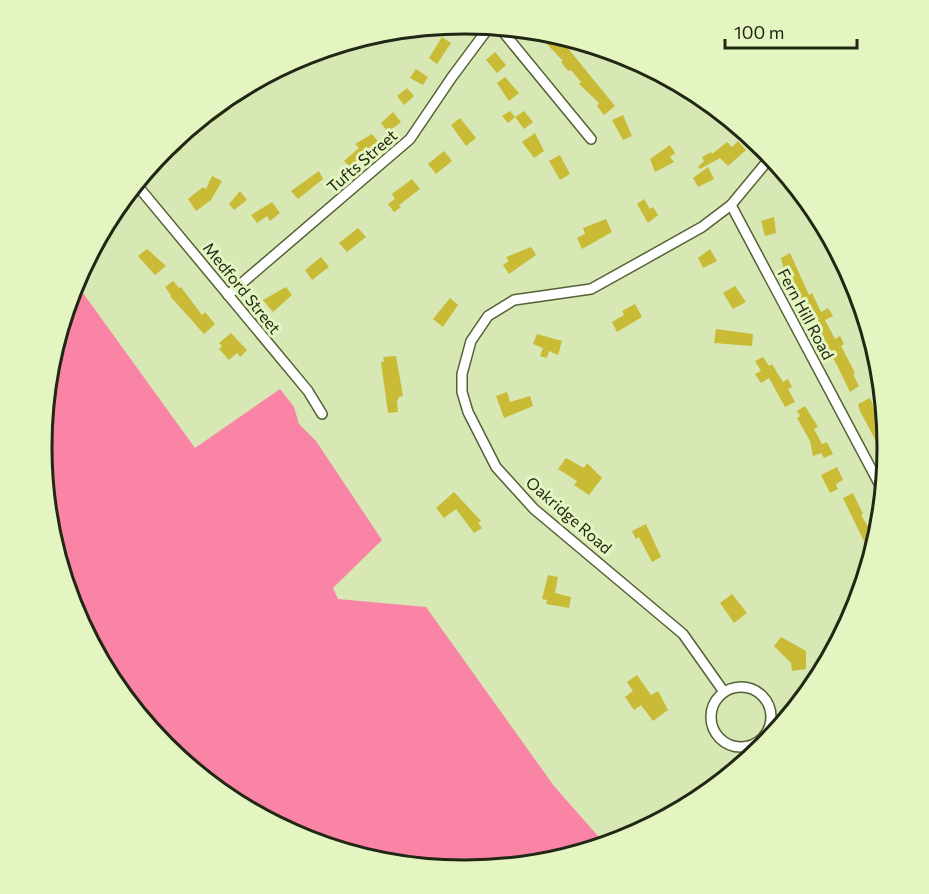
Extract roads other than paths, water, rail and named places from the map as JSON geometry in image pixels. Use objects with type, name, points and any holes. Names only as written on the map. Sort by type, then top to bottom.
[{"type":"street","name":"Tufts Street","points":[[228,295],[410,139],[484,35]]},
{"type":"street","points":[[507,37],[591,140]]},
{"type":"street","points":[[731,206],[765,164]]},
{"type":"street","name":"Medford Street","points":[[141,191],[308,391],[322,414]]},
{"type":"street","name":"Fern Hill Road","points":[[731,206],[876,477]]},
{"type":"street","name":"Oakridge Road","points":[[724,692],[683,634],[534,509],[496,467],[462,392],[462,374],[471,340],[488,316],[514,300],[591,289],[702,227],[731,206]]},
{"type":"street","points":[[748,746],[735,747],[718,736],[713,727],[711,713],[715,703],[724,692],[733,688],[747,687],[757,691],[767,700],[771,710],[771,723]]}]
